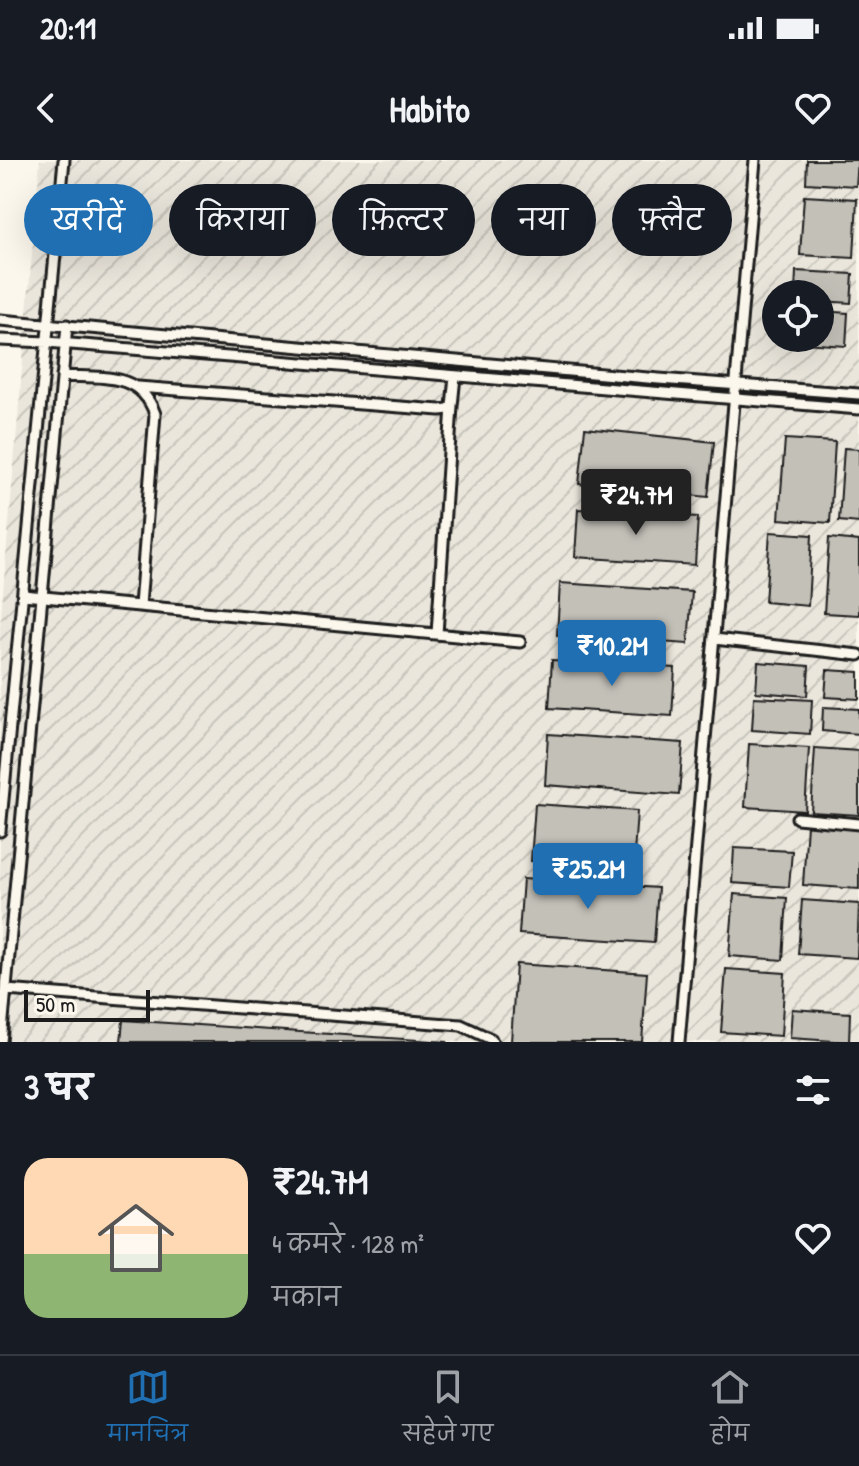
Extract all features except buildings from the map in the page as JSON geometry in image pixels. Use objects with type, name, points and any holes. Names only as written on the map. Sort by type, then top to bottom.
[{"type":"lane","points":[[0,831],[64,160]]},
{"type":"lane","points":[[679,1042],[755,160]]},
{"type":"lane","points":[[0,320],[859,394]]},
{"type":"lane","points":[[1,1042],[67,325]]},
{"type":"lane","points":[[0,340],[859,409]]},
{"type":"lane","points":[[62,376],[120,379],[138,387],[440,410],[452,406]]},
{"type":"lane","points":[[437,634],[455,376]]},
{"type":"lane","points":[[138,387],[155,414],[140,606]]},
{"type":"lane","points":[[23,595],[520,642]]},
{"type":"lane","points":[[714,639],[859,655]]},
{"type":"lane","points":[[797,818],[859,824]]},
{"type":"lane","points":[[6,990],[461,1025],[492,1042]]},
{"type":"shaded area","points":[[40,160],[859,160],[859,1042],[0,1042],[0,627],[32,256],[153,256],[153,184],[38,184]]}]
